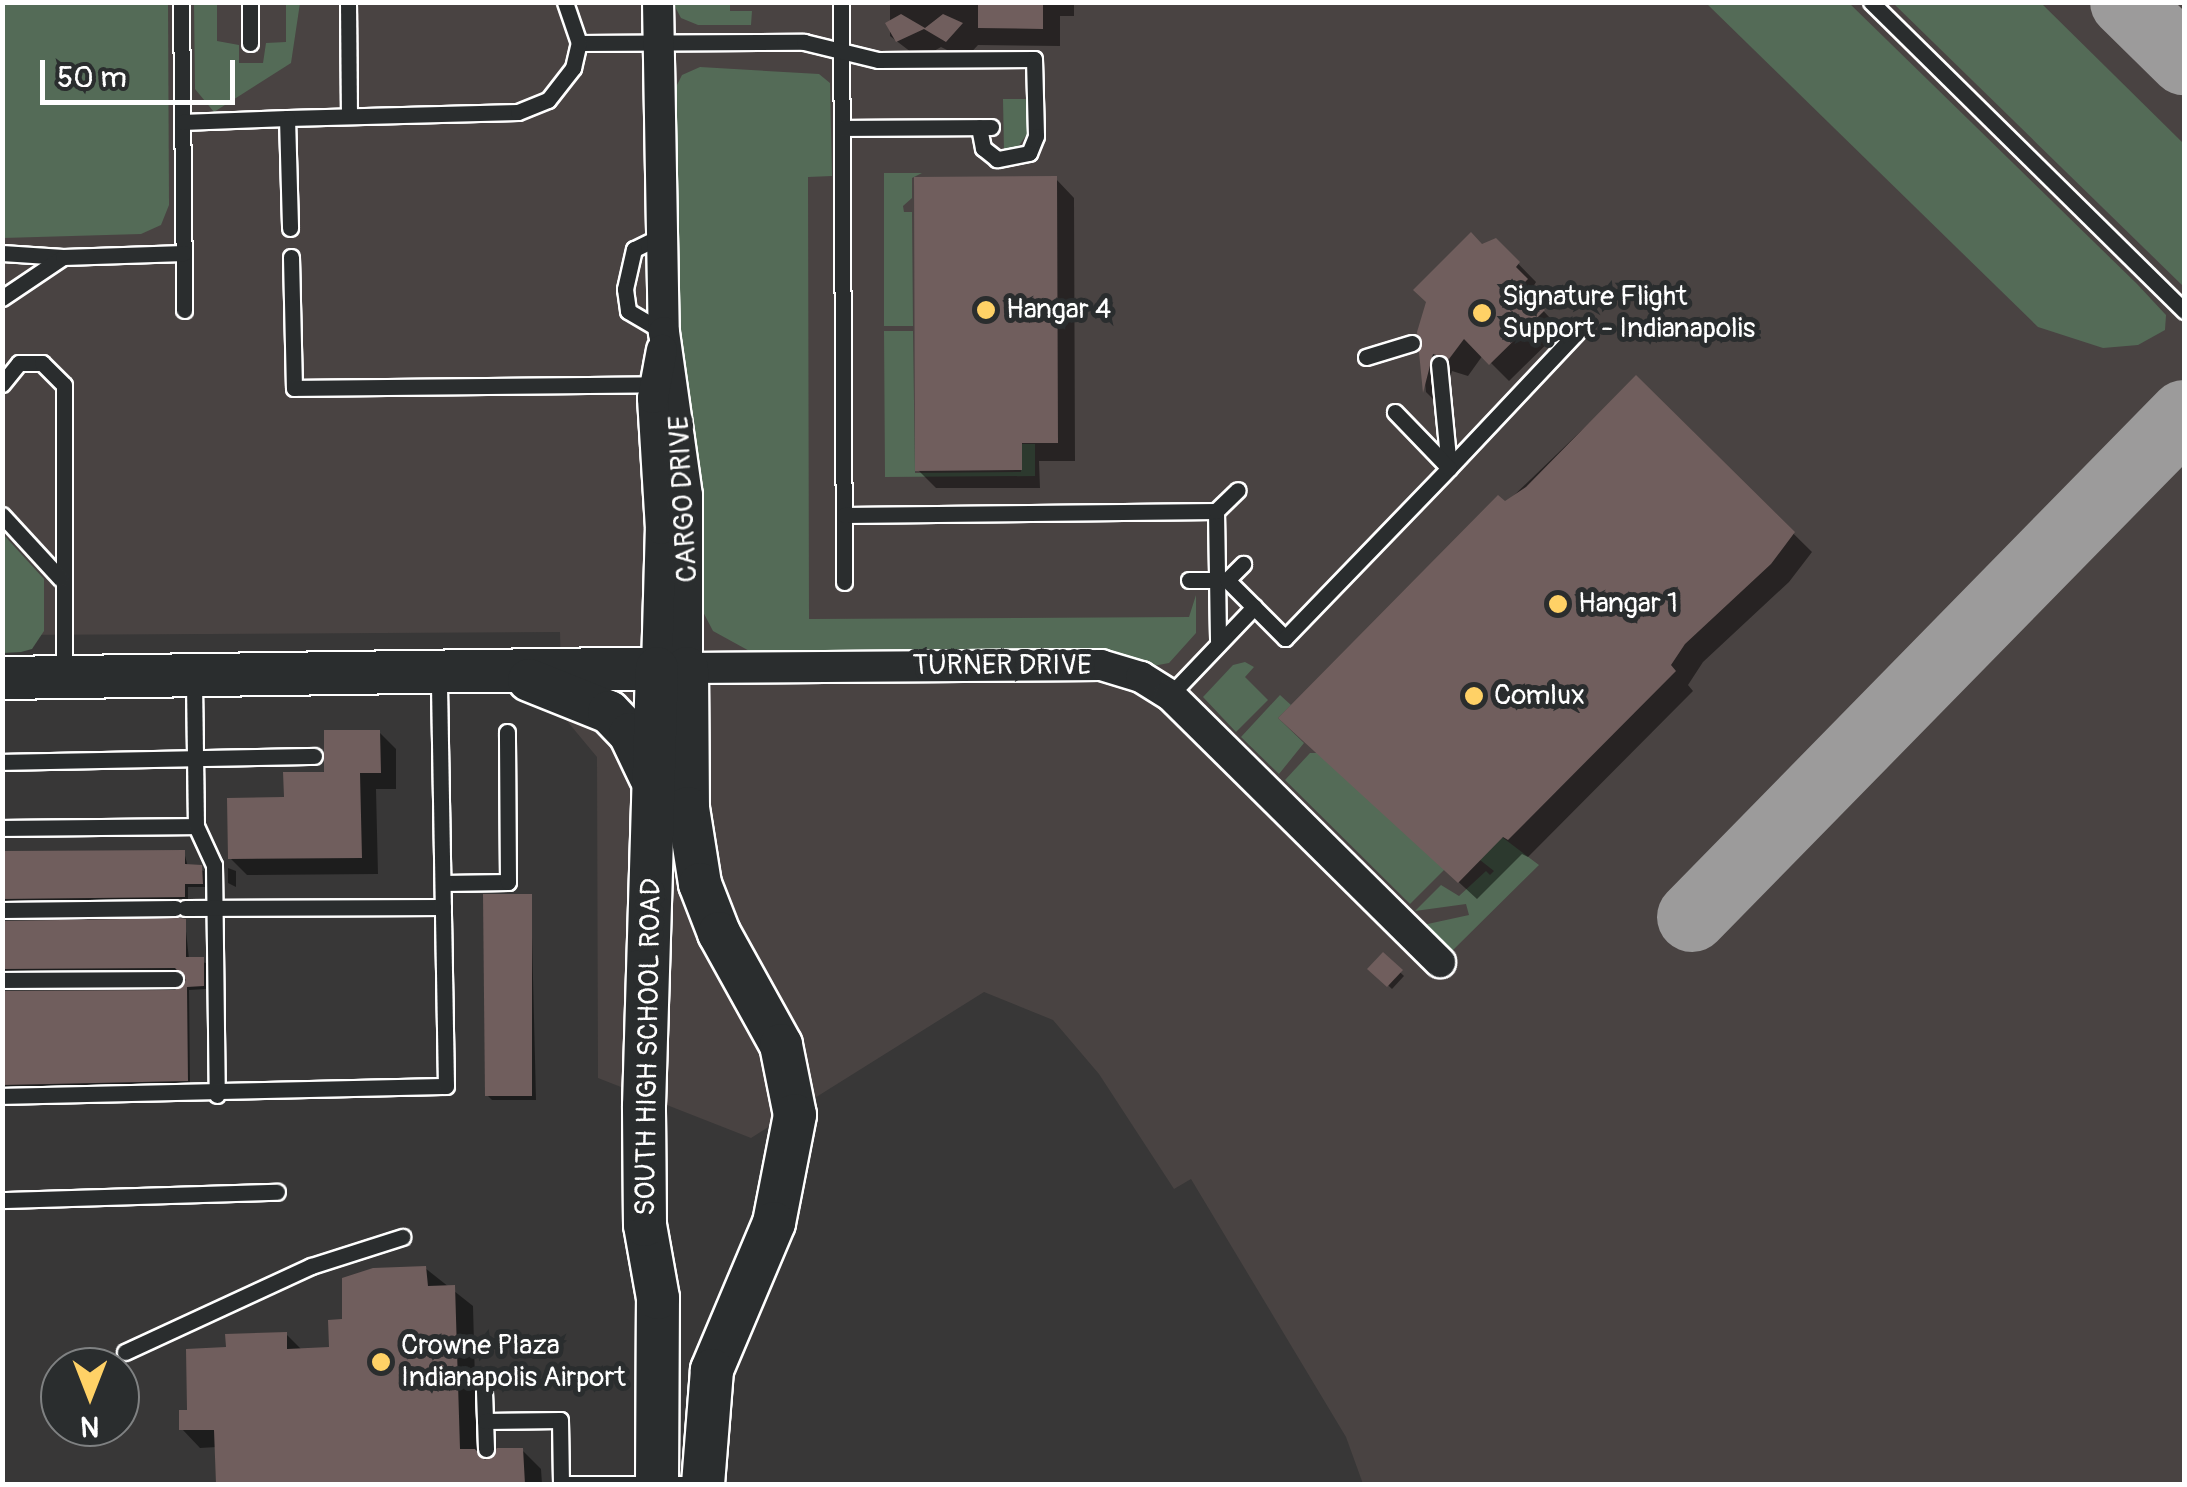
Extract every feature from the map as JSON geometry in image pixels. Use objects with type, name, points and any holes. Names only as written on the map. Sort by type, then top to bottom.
[{"type":"street","name":"CARGO DRIVE","points":[[658,2],[664,332],[688,495],[672,668]]},
{"type":"street","name":"CARGO DRIVE","points":[[664,332],[656,384],[672,668]]},
{"type":"street","name":"TURNER DRIVE","points":[[672,668],[1101,664],[1170,695],[1440,962]]},
{"type":"street","points":[[2,678],[672,668]]},
{"type":"street","name":"SOUTH HIGH SCHOOL ROAD","points":[[657,1484],[658,1298],[645,1225],[644,1126],[655,789],[672,668]]},
{"type":"street","name":"SOUTH HIGH SCHOOL ROAD","points":[[672,668],[700,884],[713,922],[781,1046],[795,1115],[774,1222],[712,1370],[703,1484]]},
{"type":"street","points":[[494,672],[545,684],[609,712],[642,756],[655,789]]},
{"type":"lane","points":[[181,2],[184,310]]},
{"type":"lane","points":[[250,2],[250,43]]},
{"type":"lane","points":[[348,2],[350,116]]},
{"type":"lane","points":[[182,122],[518,112],[560,90],[579,43],[565,2]]},
{"type":"lane","points":[[841,2],[844,582]]},
{"type":"lane","points":[[1871,2],[2184,311]]},
{"type":"lane","points":[[579,43],[804,42],[878,60],[1034,59],[1036,136],[1029,153],[998,159],[983,148],[985,128],[843,128]]},
{"type":"lane","points":[[287,118],[290,228]]},
{"type":"lane","points":[[2,253],[63,257],[184,253]]},
{"type":"lane","points":[[2,298],[63,257]]},
{"type":"lane","points":[[290,257],[294,388],[656,384]]},
{"type":"lane","points":[[1222,580],[1284,638],[1577,332]]},
{"type":"lane","points":[[1366,356],[1412,343]]},
{"type":"lane","points":[[2,384],[19,363],[42,363],[64,385],[60,578],[64,677]]},
{"type":"lane","points":[[1439,364],[1449,468]]},
{"type":"lane","points":[[1395,412],[1449,468]]},
{"type":"lane","points":[[844,515],[1216,511],[1238,490]]},
{"type":"lane","points":[[1216,511],[1222,580],[1218,644]]},
{"type":"lane","points":[[2,514],[60,578]]},
{"type":"lane","points":[[1190,580],[1222,580],[1243,564]]},
{"type":"lane","points":[[1170,695],[1254,607]]},
{"type":"lane","points":[[2,1096],[446,1086],[439,672]]},
{"type":"lane","points":[[194,676],[196,826],[214,865],[210,978],[217,1094]]},
{"type":"lane","points":[[443,883],[508,882],[508,732]]},
{"type":"lane","points":[[2,762],[314,756]]},
{"type":"lane","points":[[2,828],[196,826]]},
{"type":"lane","points":[[2,910],[443,907]]},
{"type":"lane","points":[[2,980],[176,979]]},
{"type":"lane","points":[[2,1200],[276,1192]]},
{"type":"lane","points":[[136,1347],[311,1266],[402,1237]]},
{"type":"lane","points":[[484,1391],[486,1449]]},
{"type":"lane","points":[[485,1421],[560,1420],[561,1484],[703,1484]]},
{"type":"shaded area","points":[[2,3],[2184,3],[2184,1484],[1363,1484],[1346,1437],[1191,1179],[1174,1189],[1099,1074],[1053,1020],[984,992],[751,1138],[598,1078],[597,757],[562,715],[560,632],[3,635]]},
{"type":"green space","points":[[2,3],[168,3],[169,205],[161,225],[141,234],[3,238]]},
{"type":"green space","points":[[194,3],[217,3],[217,41],[239,45],[239,63],[263,63],[266,43],[286,42],[286,3],[300,3],[291,63],[214,112],[195,89]]},
{"type":"green space","points":[[673,3],[730,3],[730,11],[752,11],[751,25],[698,25],[681,18]]},
{"type":"green space","points":[[1706,3],[1849,3],[2137,284],[2166,315],[2165,330],[2138,345],[2103,348],[2038,327]]},
{"type":"green space","points":[[1893,3],[2041,3],[2184,144],[2184,287]]},
{"type":"green space","points":[[700,67],[819,74],[830,83],[832,176],[808,177],[809,619],[1189,617],[1196,595],[1196,633],[1169,663],[1153,666],[1099,650],[753,653],[713,631],[701,608],[693,442],[674,265],[673,93],[682,75]]},
{"type":"green space","points":[[1003,99],[1027,99],[1029,131],[1018,147],[1004,152]]},
{"type":"green space","points":[[884,173],[922,173],[912,178],[912,198],[903,206],[904,212],[912,212],[913,326],[884,326]]},
{"type":"green space","points":[[884,331],[913,331],[915,473],[1021,472],[1022,444],[1035,444],[1035,476],[885,477]]},
{"type":"green space","points":[[2,533],[44,579],[44,631],[32,649],[21,652],[3,653]]},
{"type":"green space","points":[[1245,662],[1254,667],[1245,677],[1268,700],[1236,732],[1203,697],[1233,665]]},
{"type":"green space","points":[[1280,695],[1291,705],[1278,718],[1304,743],[1279,774],[1241,737]]},
{"type":"green space","points":[[1310,753],[1319,753],[1445,869],[1410,904],[1285,780]]},
{"type":"green space","points":[[1502,837],[1539,865],[1450,953],[1423,925],[1469,915],[1466,904],[1415,911],[1441,885],[1459,896],[1486,871],[1490,875],[1494,871],[1480,860]]},
{"type":"building","points":[[978,2],[1043,2],[1043,29],[978,28]]},
{"type":"building","points":[[901,14],[925,28],[943,14],[963,23],[946,42],[924,29],[896,42],[885,23]]},
{"type":"building","name":"Hangar 4","points":[[1057,176],[1058,443],[1022,443],[1022,470],[915,471],[914,177]]},
{"type":"building","name":"Signature Flight Support - Indianapolis","points":[[1471,232],[1482,244],[1496,238],[1520,262],[1516,267],[1528,279],[1521,286],[1545,310],[1489,365],[1464,339],[1449,359],[1433,354],[1423,393],[1417,332],[1426,302],[1413,290]]},
{"type":"building","name":"Comlux","points":[[1636,375],[1795,532],[1771,564],[1685,644],[1671,665],[1676,671],[1508,840],[1503,837],[1458,883],[1278,718],[1498,495],[1505,501],[1526,487]]},
{"type":"building","points":[[324,730],[380,730],[381,773],[360,773],[362,858],[228,859],[227,798],[284,797],[283,772],[324,772]]},
{"type":"building","points":[[185,850],[185,864],[202,865],[203,884],[185,884],[185,897],[2,899],[2,851]]},
{"type":"building","points":[[483,894],[532,894],[532,1096],[485,1096]]},
{"type":"building","points":[[186,919],[186,957],[204,957],[204,986],[187,987],[188,1081],[2,1085],[2,991],[175,990],[186,980],[175,968],[2,969],[2,921]]},
{"type":"building","points":[[1383,952],[1403,970],[1387,987],[1367,969]]},
{"type":"building","name":"Crowne Plaza Indianapolis Airport","points":[[426,1266],[428,1286],[455,1285],[460,1449],[475,1449],[485,1460],[497,1448],[523,1448],[525,1484],[216,1484],[214,1430],[179,1430],[179,1410],[187,1410],[186,1349],[226,1347],[225,1334],[287,1332],[287,1349],[329,1347],[328,1320],[342,1319],[342,1278],[373,1268]]},
{"type":"taxiway","points":[[2125,2],[2184,60]]},
{"type":"taxiway","points":[[1692,917],[2184,415]]},
{"type":"place","name":"Hangar 4","points":[[986,310]]},
{"type":"place","name":"Signature Flight Support - Indianapolis","points":[[1482,313]]},
{"type":"place","name":"Hangar 1","points":[[1558,604]]},
{"type":"place","name":"Comlux","points":[[1474,696]]},
{"type":"place","name":"Crowne Plaza Indianapolis Airport","points":[[381,1362]]}]
